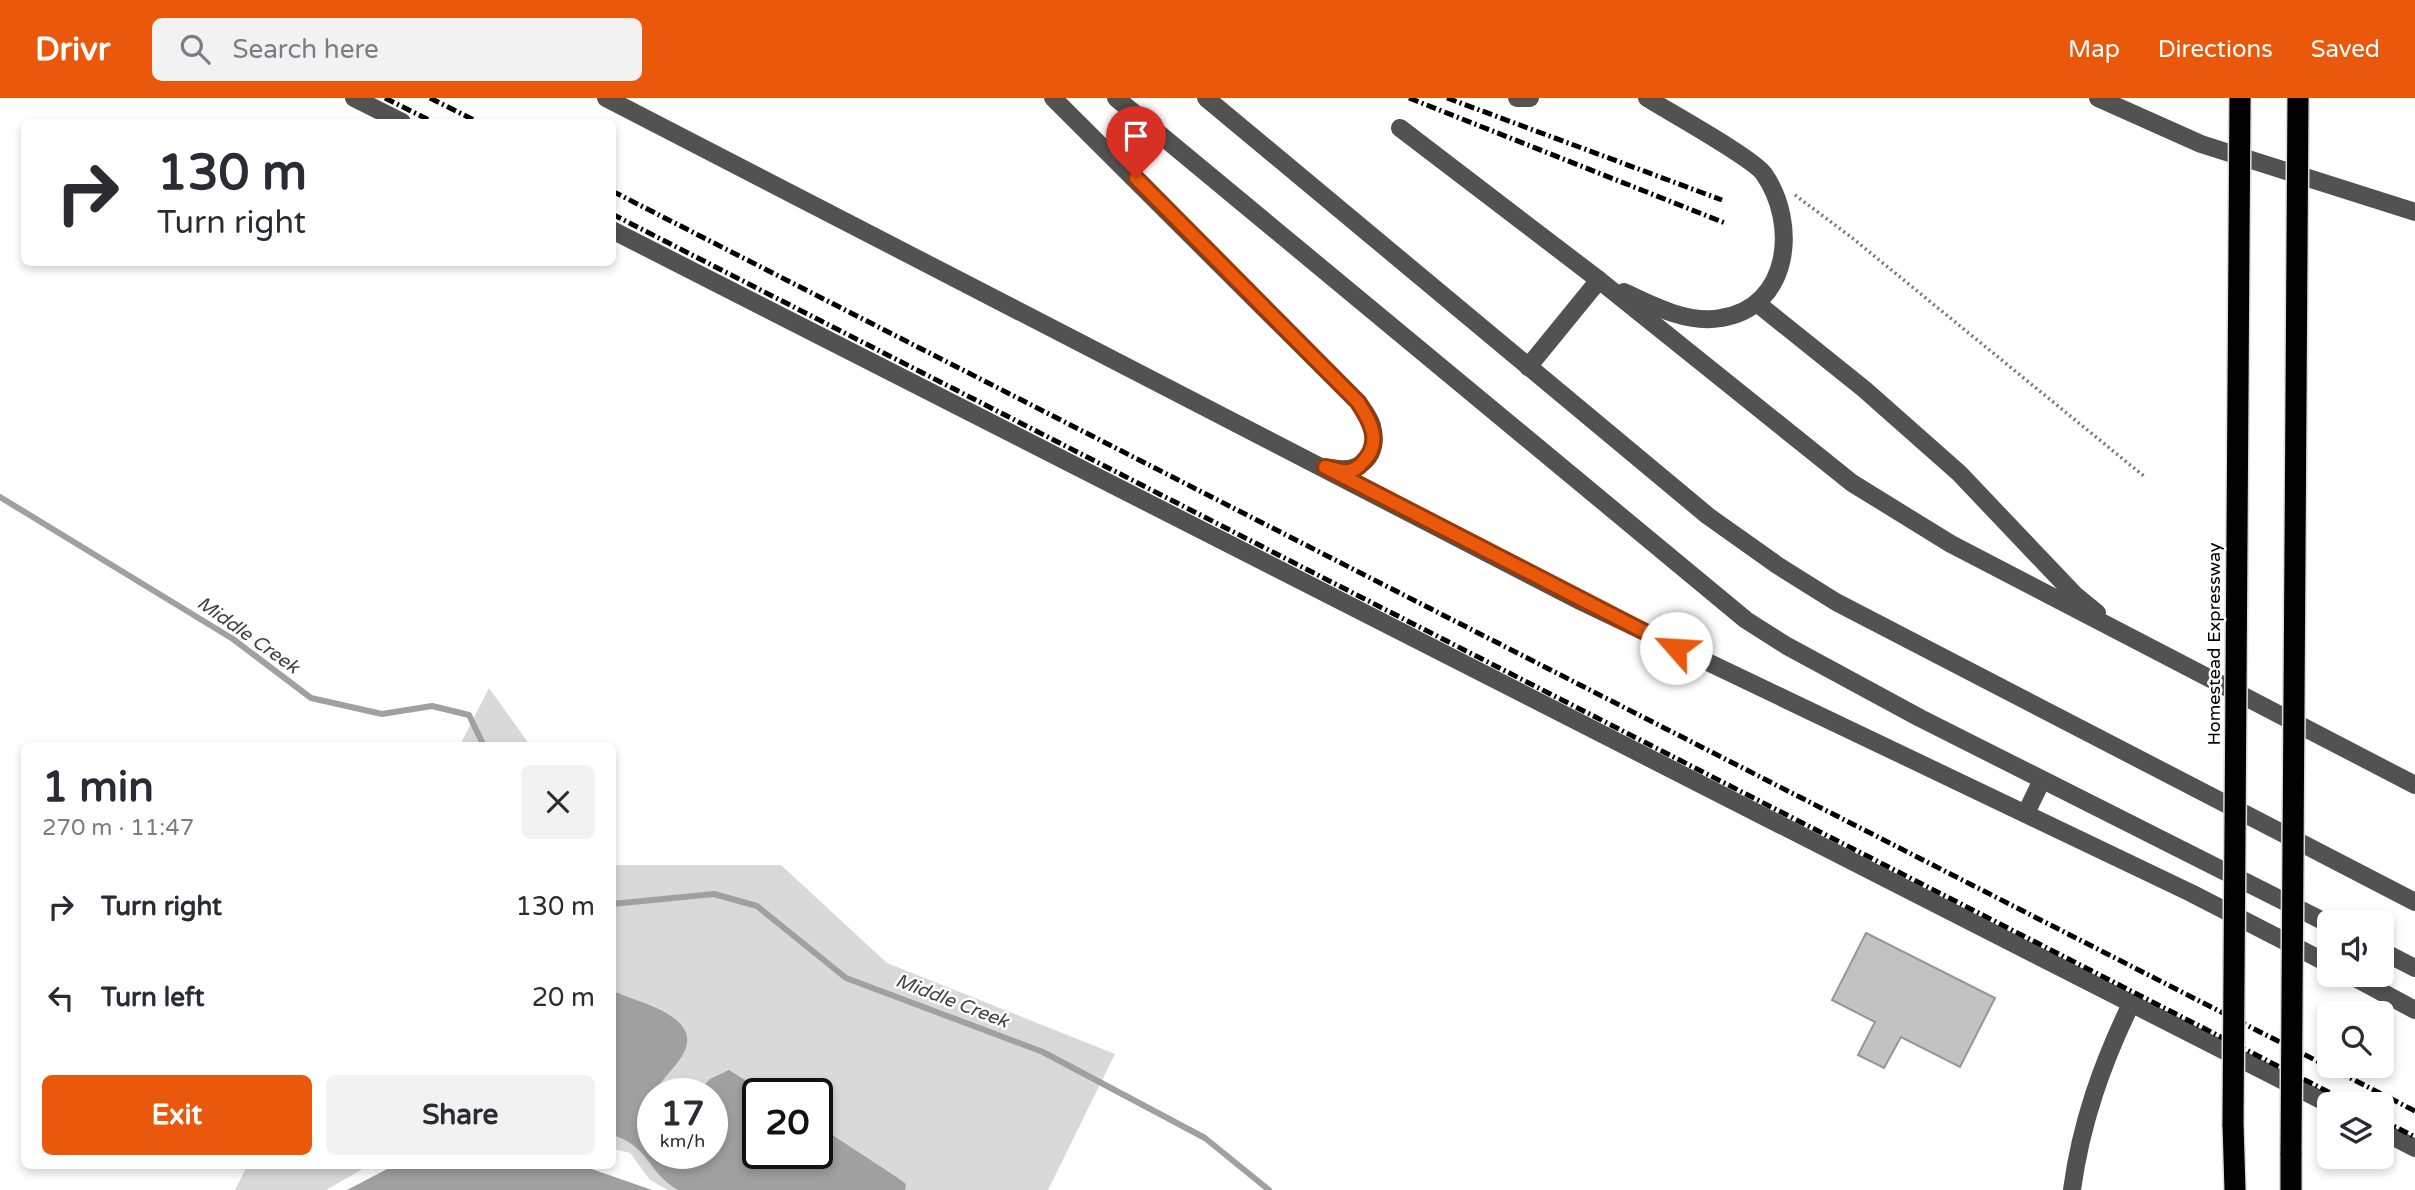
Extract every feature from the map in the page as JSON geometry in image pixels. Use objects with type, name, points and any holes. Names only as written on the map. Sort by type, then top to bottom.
[{"type":"highway","name":"Homestead Expressway","points":[[2235,1190],[2233,1124],[2240,98]]},
{"type":"highway","points":[[2291,1190],[2298,98]]},
{"type":"street","points":[[354,98],[396,119]]},
{"type":"street","points":[[606,98],[1676,648],[2025,813],[2317,958]]},
{"type":"street","points":[[1053,98],[1358,402],[1372,424],[1374,442],[1370,456],[1358,467],[1347,471],[1325,467]]},
{"type":"street","points":[[1116,98],[1746,620],[1840,676],[2317,918]]},
{"type":"street","points":[[1206,98],[1708,516],[1777,565],[1836,602],[2415,902]]},
{"type":"street","points":[[1517,98],[1530,98]]},
{"type":"street","points":[[1598,280],[1650,304],[1694,319],[1722,318],[1759,304],[1772,287],[1784,257],[1779,198],[1762,170],[1647,98]]},
{"type":"street","points":[[2098,98],[2201,144],[2415,212]]},
{"type":"street","points":[[1400,128],[1598,280],[1852,483],[1951,544],[2415,785]]},
{"type":"street","points":[[616,232],[2317,1098]]},
{"type":"street","points":[[1528,367],[1598,280]]},
{"type":"street","points":[[1759,304],[1864,388],[1950,465],[2075,595],[2126,636]]},
{"type":"street","points":[[2025,813],[2042,780]]},
{"type":"street","points":[[2394,957],[2415,968]]},
{"type":"street","points":[[2374,987],[2415,1010]]},
{"type":"street","points":[[2072,1190],[2078,1147],[2092,1096],[2108,1053],[2132,1004]]},
{"type":"street","points":[[2394,1137],[2415,1148]]},
{"type":"path","points":[[1762,170],[1851,237],[2145,477]]},
{"type":"shaded area","points":[[489,688],[528,742],[462,742]]},
{"type":"shaded area","points":[[616,865],[781,865],[887,963],[1115,1054],[1048,1190],[668,1190],[650,1180],[642,1169],[728,1169],[728,1078],[637,1078],[637,1162],[630,1153],[616,1150]]},
{"type":"shaded area","points":[[616,992],[668,1014],[679,1022],[686,1032],[687,1045],[665,1078],[637,1078],[637,1149],[616,1136]]},
{"type":"shaded area","points":[[729,1070],[742,1078],[742,1169],[833,1169],[833,1135],[906,1184],[905,1190],[678,1190],[655,1169],[728,1169],[728,1078],[712,1078]]},
{"type":"shaded area","points":[[246,1169],[363,1169],[326,1190],[235,1190]]},
{"type":"shaded area","points":[[387,1169],[592,1169],[652,1190],[347,1190]]},
{"type":"building","points":[[1866,933],[1995,998],[1960,1067],[1901,1037],[1884,1068],[1858,1055],[1875,1022],[1832,1000]]},
{"type":"waterway","name":"Middle Creek","points":[[0,497],[233,639],[311,698],[382,714],[432,706],[469,715],[482,742]]},
{"type":"waterway","name":"Middle Creek","points":[[616,904],[714,894],[757,906],[846,978],[1043,1052],[1205,1138],[1269,1190]]},
{"type":"railway","points":[[385,98],[427,119]]},
{"type":"railway","points":[[430,98],[472,119]]},
{"type":"railway","points":[[1409,98],[1725,223]]},
{"type":"railway","points":[[1447,98],[1722,200]]},
{"type":"railway","points":[[616,193],[2415,1111]]},
{"type":"railway","points":[[616,216],[2329,1092]]},
{"type":"railway","points":[[2394,1126],[2415,1137]]},
{"type":"route","points":[[1136,178],[1358,402],[1372,424],[1374,442],[1370,456],[1358,467],[1347,471],[1325,467],[1582,602],[1676,648]]}]
